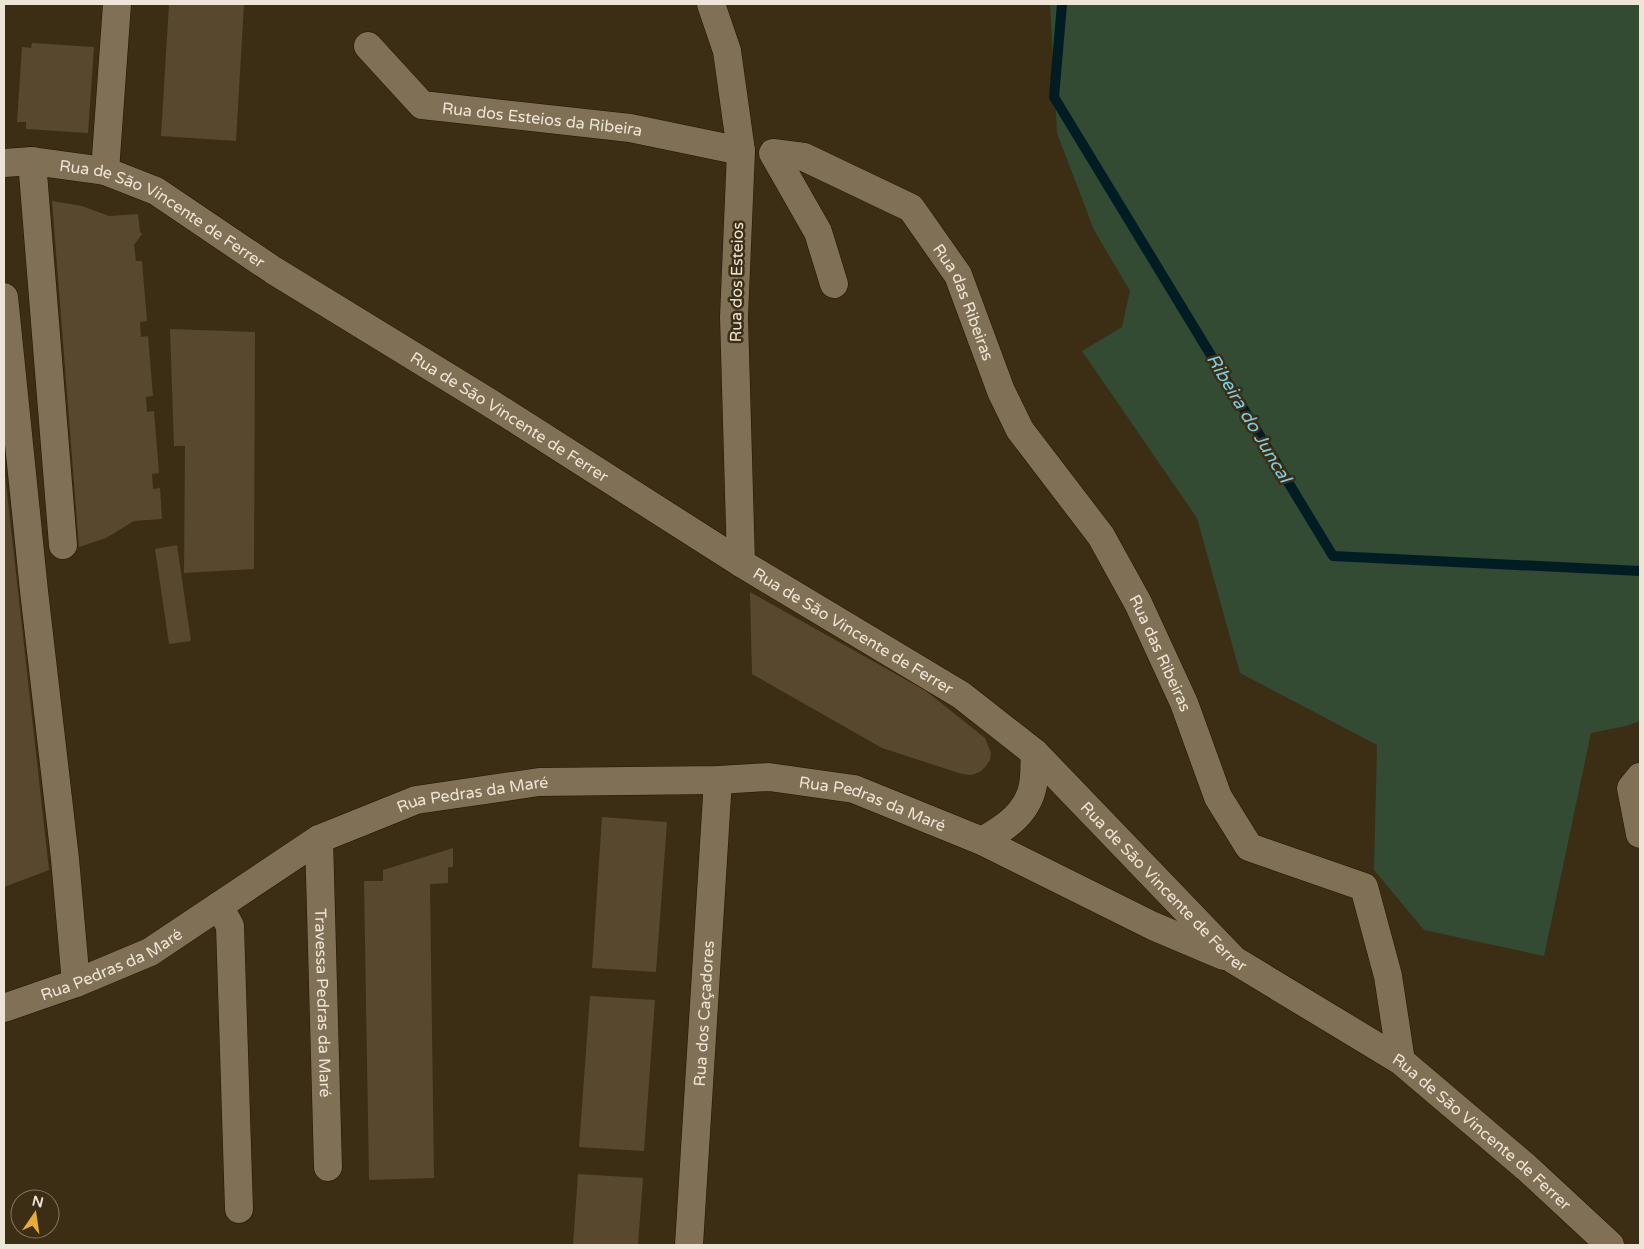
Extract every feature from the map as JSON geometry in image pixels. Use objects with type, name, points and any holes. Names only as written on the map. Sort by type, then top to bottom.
[{"type":"street","points":[[105,171],[117,4]]},
{"type":"street","name":"Rua dos Esteios","points":[[711,4],[727,51],[741,150],[734,317],[741,563]]},
{"type":"street","name":"Rua dos Esteios da Ribeira","points":[[368,46],[422,105],[630,128],[741,150]]},
{"type":"street","name":"Rua das Ribeiras","points":[[834,284],[818,232],[773,153],[804,157],[911,208],[958,275],[1001,391],[1020,430],[1101,536],[1138,603],[1184,703],[1218,797],[1249,847],[1364,887],[1388,976],[1401,1061]]},
{"type":"street","points":[[32,161],[63,545]]},
{"type":"street","name":"Rua de São Vincente de Ferrer","points":[[4,163],[32,161],[105,171],[156,192],[273,270],[490,403],[741,563],[961,695],[1035,753],[1234,960],[1401,1061],[1527,1168],[1610,1245]]},
{"type":"street","points":[[4,297],[34,591],[65,859],[76,983]]},
{"type":"street","points":[[982,840],[1001,830],[1022,812],[1033,786],[1035,753]]},
{"type":"street","name":"Rua Pedras da Maré","points":[[4,1008],[76,983],[150,952],[319,839],[416,800],[539,782],[718,780],[769,777],[854,789],[982,840],[1153,926],[1234,960]]},
{"type":"street","points":[[1640,777],[1631,788],[1640,834]]},
{"type":"street","name":"Rua dos Caçadores","points":[[689,1245],[718,780]]},
{"type":"street","name":"Travessa Pedras da Maré","points":[[319,839],[328,1167]]},
{"type":"street","points":[[218,906],[230,926],[239,1209]]},
{"type":"green space","points":[[1050,4],[1640,4],[1640,721],[1626,726],[1591,733],[1544,956],[1424,930],[1374,870],[1377,745],[1240,673],[1197,518],[1082,351],[1122,327],[1130,291],[1094,230],[1057,133]]},
{"type":"building","points":[[169,4],[244,4],[236,141],[161,136]]},
{"type":"building","points":[[32,43],[94,47],[88,133],[26,129],[26,122],[17,122],[22,47],[31,48]]},
{"type":"building","points":[[52,201],[82,206],[109,216],[138,214],[140,232],[142,234],[134,245],[136,261],[142,261],[147,321],[140,322],[141,337],[148,336],[153,396],[146,397],[147,412],[154,411],[159,473],[152,474],[153,489],[160,488],[162,519],[134,521],[106,538],[79,547]]},
{"type":"building","points":[[170,329],[255,332],[254,569],[184,573],[185,446],[174,446]]},
{"type":"building","points":[[4,475],[49,870],[4,887]]},
{"type":"building","points":[[177,545],[191,641],[169,644],[155,549]]},
{"type":"building","points":[[750,592],[926,691],[985,738],[991,753],[990,760],[986,766],[980,772],[971,775],[962,774],[882,748],[752,674]]},
{"type":"building","points":[[602,817],[667,822],[656,972],[592,968]]},
{"type":"building","points":[[453,848],[453,867],[448,867],[448,883],[430,884],[434,1178],[369,1180],[364,881],[383,881],[383,870]]},
{"type":"building","points":[[590,996],[655,1000],[644,1151],[579,1147]]},
{"type":"building","points":[[578,1174],[643,1178],[638,1245],[573,1245]]},
{"type":"waterway","name":"Ribeira do Juncal","points":[[1062,4],[1054,97],[1333,556],[1640,571]]}]
